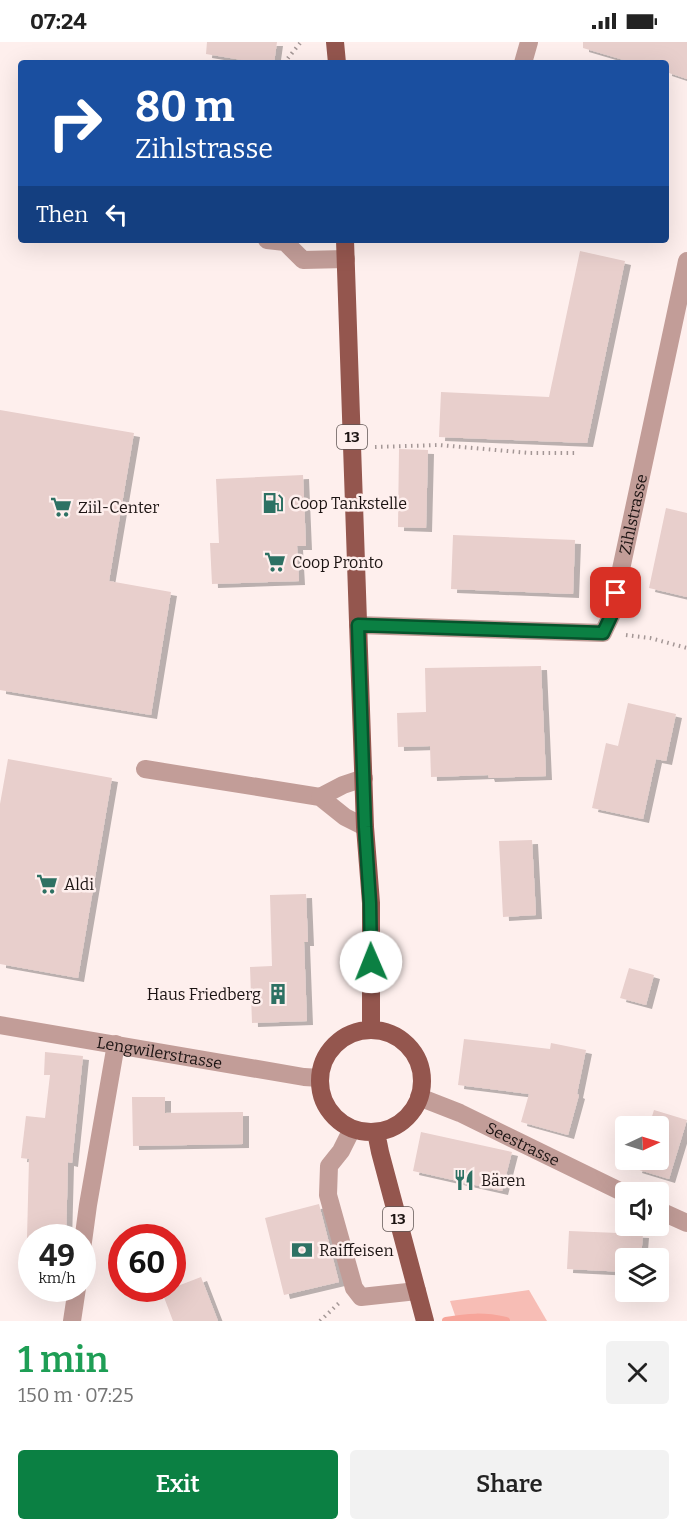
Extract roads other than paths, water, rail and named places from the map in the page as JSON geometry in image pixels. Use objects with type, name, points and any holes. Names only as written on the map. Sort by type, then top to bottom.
[{"type":"main road","points":[[335,42],[338,60]]},
{"type":"main road","name":"13","points":[[345,243],[365,827],[370,903],[371,1030]]},
{"type":"main road","points":[[371,1030],[398,1037],[408,1046],[421,1070],[422,1084],[413,1110],[403,1121],[376,1132],[364,1132],[352,1129],[332,1114],[321,1091],[320,1078],[322,1065],[336,1044],[346,1036],[358,1031],[371,1030]]},
{"type":"main road","name":"13","points":[[376,1132],[421,1306]]},
{"type":"street","points":[[524,60],[529,42]]},
{"type":"street","points":[[286,243],[303,260],[346,259]]},
{"type":"street","name":"Zihlstrasse","points":[[358,625],[603,633],[611,616],[687,261]]},
{"type":"street","points":[[145,769],[320,797],[345,817],[365,827]]},
{"type":"street","points":[[320,797],[343,785],[364,778]]},
{"type":"street","name":"Lengwilerstrasse","points":[[0,1025],[320,1078]]},
{"type":"street","points":[[85,1224],[116,1044]]},
{"type":"street","name":"Seestrasse","points":[[419,1097],[460,1113],[615,1189]]},
{"type":"street","points":[[352,1129],[341,1151],[329,1166],[328,1196],[354,1288],[362,1297],[421,1306]]},
{"type":"street","points":[[669,1215],[687,1223]]},
{"type":"street","points":[[72,1321],[75,1302]]},
{"type":"waterway","points":[[446,1321],[476,1318],[506,1321]]},
{"type":"place","name":"Coop Tankstelle","points":[[273,503]]},
{"type":"place","name":"Ziil-Center","points":[[61,507]]},
{"type":"place","name":"Coop Pronto","points":[[275,562]]},
{"type":"place","name":"Aldi","points":[[47,884]]},
{"type":"place","name":"Haus Friedberg","points":[[278,994]]},
{"type":"place","name":"Bären","points":[[464,1180]]},
{"type":"place","name":"Raiffeisen","points":[[302,1250]]}]
